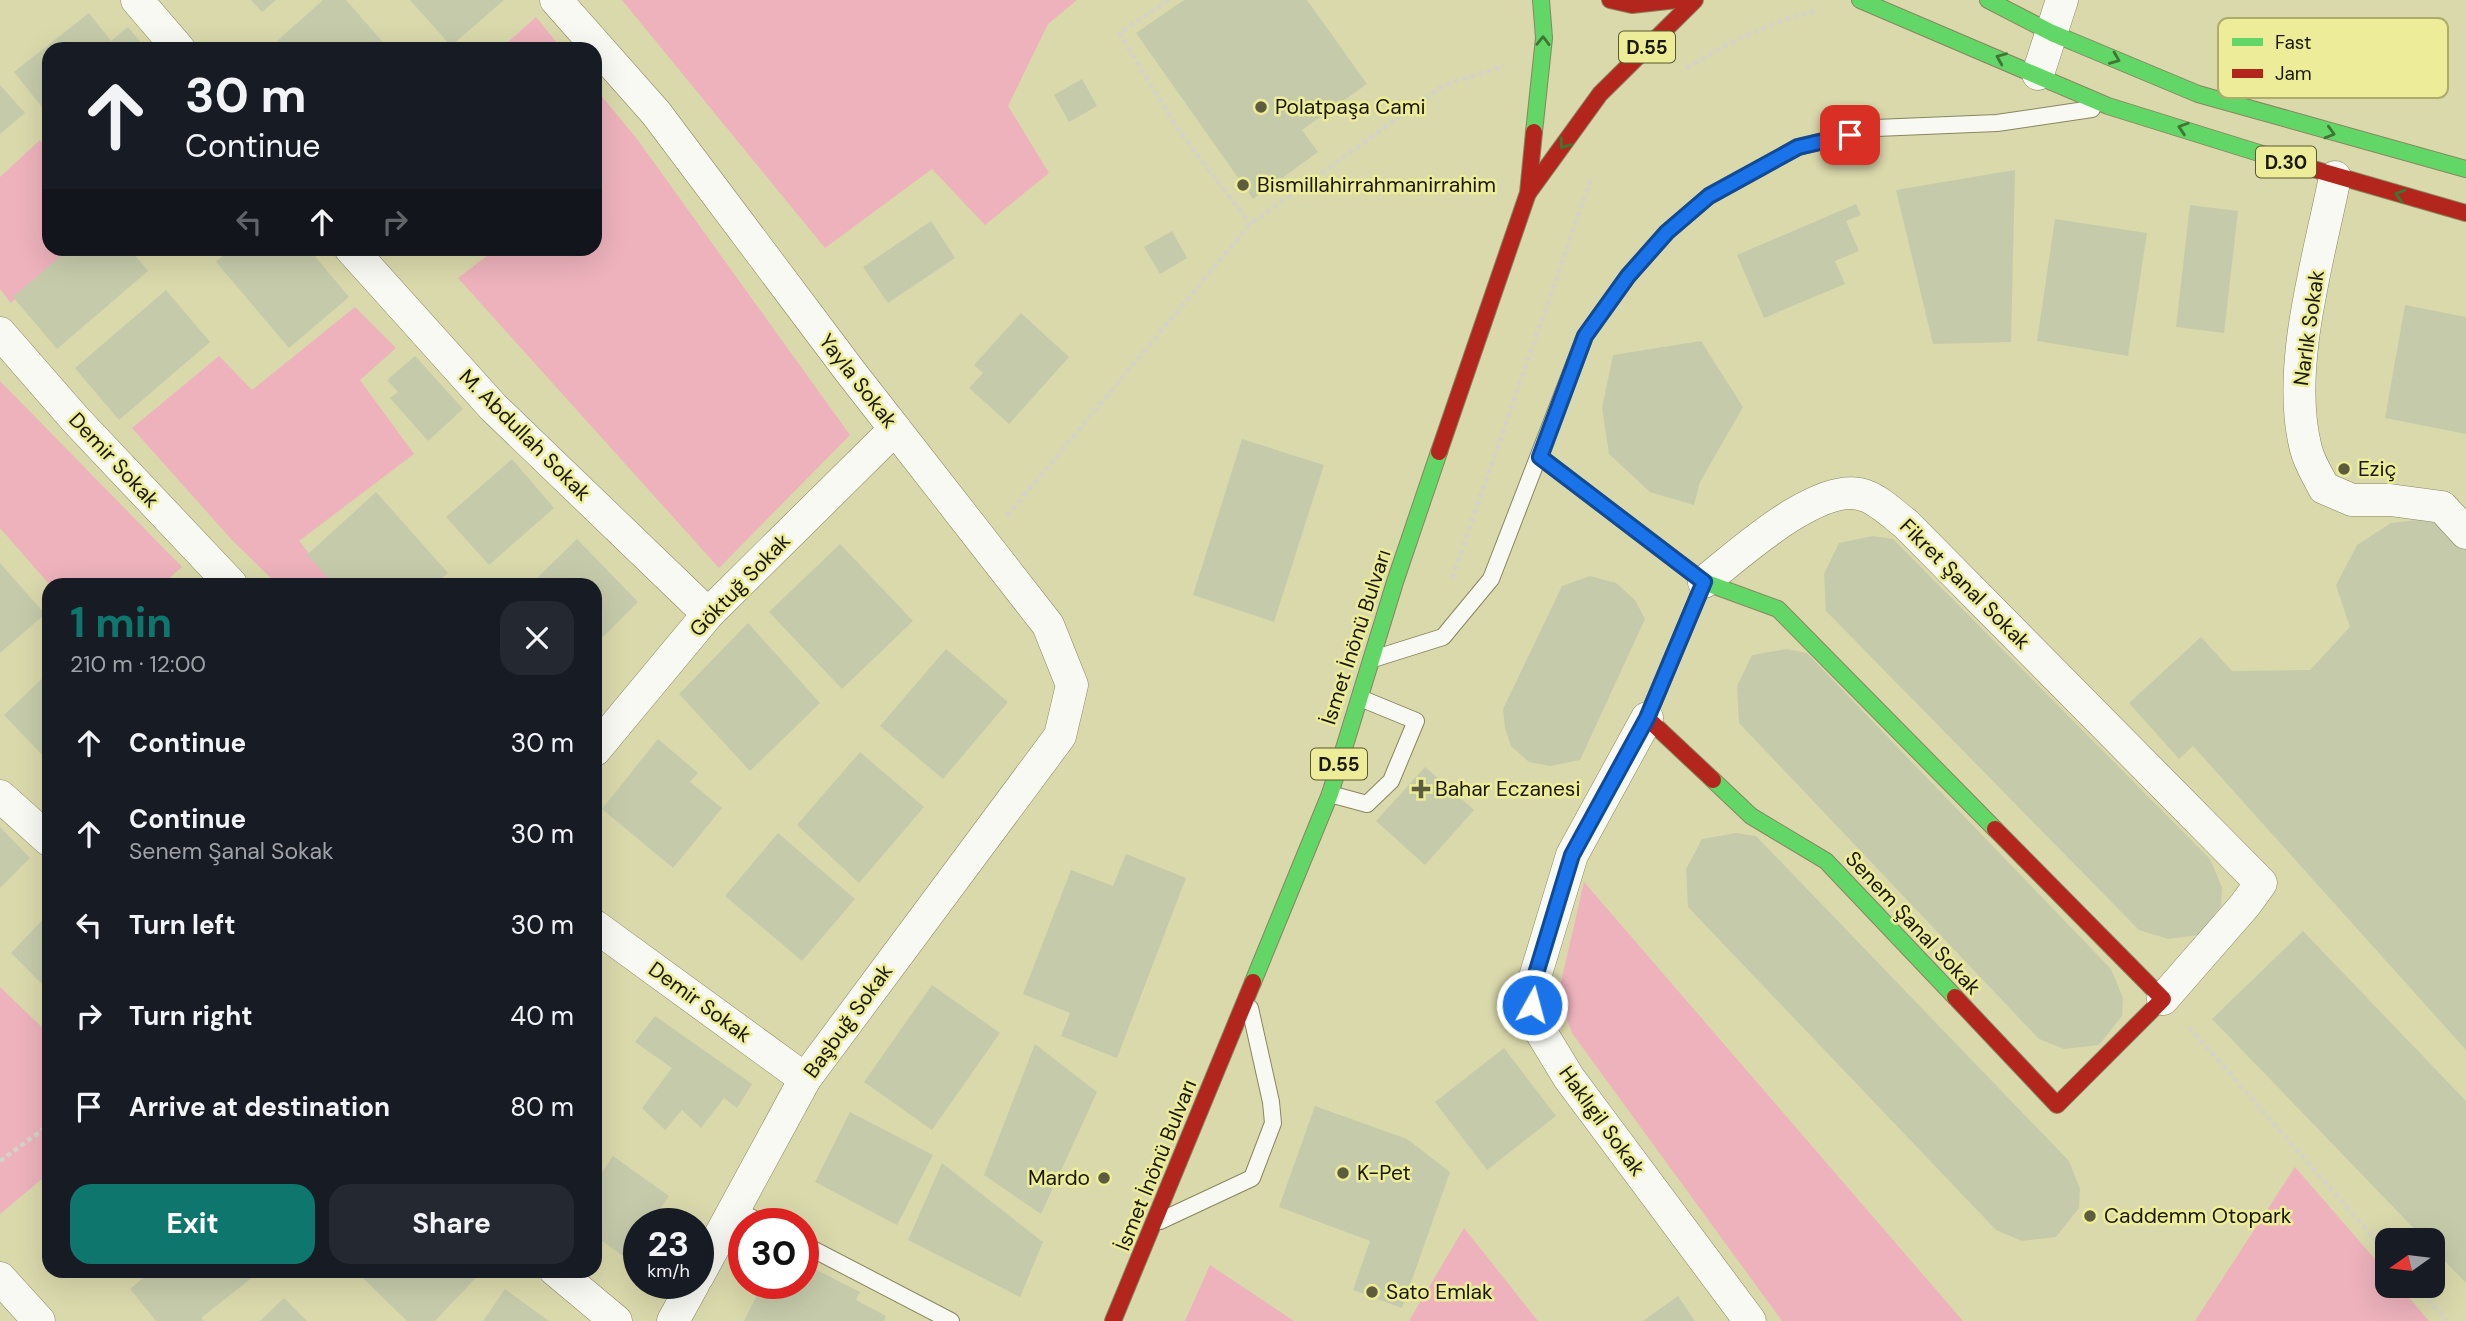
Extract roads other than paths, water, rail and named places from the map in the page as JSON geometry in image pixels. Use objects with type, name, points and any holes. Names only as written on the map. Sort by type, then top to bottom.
[{"type":"main road","name":"İsmet İnönü Bulvarı","points":[[1113,1321],[1248,999],[1330,794],[1370,660],[1528,193],[1545,38],[1541,0]]},
{"type":"main road","points":[[1610,0],[1632,5],[1677,0]]},
{"type":"main road","name":"İsmet İnönü Bulvarı","points":[[1528,193],[1600,94],[1695,0]]},
{"type":"main road","name":"D.30","points":[[1860,0],[2108,106],[2335,177],[2466,213]]},
{"type":"main road","name":"D.30","points":[[1988,0],[2052,33],[2198,94],[2466,169]]},
{"type":"main road","points":[[1540,457],[1704,582],[1778,609],[2164,999]]},
{"type":"main road","points":[[1647,718],[1704,582]]},
{"type":"main road","name":"Senem Şanal Sokak","points":[[1647,718],[1751,816],[1826,861],[2057,1105]]},
{"type":"main road","name":"Fikret Şanal Sokak","points":[[2057,1105],[2164,999]]},
{"type":"street","points":[[138,0],[173,42]]},
{"type":"street","name":"Yayla Sokak","points":[[556,0],[593,42]]},
{"type":"street","points":[[2038,74],[2062,0]]},
{"type":"street","name":"Yayla Sokak","points":[[602,52],[656,113],[895,429],[1048,625],[1072,685],[1060,736],[1024,783]]},
{"type":"street","name":"Narlık Sokak","points":[[2335,177],[2302,345],[2298,407],[2306,451],[2324,488],[2352,500],[2390,500],[2442,507],[2466,533]]},
{"type":"street","name":"M. Abdullah Sokak","points":[[357,256],[493,407],[708,614]]},
{"type":"street","name":"Demir Sokak","points":[[0,333],[75,419],[225,578]]},
{"type":"street","name":"Göktuğ Sokak","points":[[602,742],[708,614],[895,429]]},
{"type":"street","name":"Fikret Şanal Sokak","points":[[1704,582],[1794,514],[1842,493],[1866,495],[1906,524],[2261,883],[2164,999]]},
{"type":"street","name":"Haklıgil Sokak","points":[[1647,718],[1572,855],[1535,977],[1532,1005],[1541,1032],[1569,1078],[1750,1321]]},
{"type":"street","name":"Başbuğ Sokak","points":[[736,1208],[805,1079],[1024,783]]},
{"type":"street","points":[[0,796],[42,834]]},
{"type":"street","name":"Demir Sokak","points":[[602,931],[805,1079]]},
{"type":"street","name":"Başbuğ Sokak","points":[[714,1247],[728,1222]]},
{"type":"street","points":[[0,1278],[39,1321]]},
{"type":"street","points":[[565,1278],[616,1321]]},
{"type":"street","points":[[673,1321],[685,1299]]},
{"type":"lane","points":[[1370,660],[1443,637],[1491,579],[1585,336],[1651,250],[1709,196],[1798,147],[1876,128],[1997,123],[2108,106]]},
{"type":"lane","points":[[1330,794],[1367,804],[1391,781],[1416,721],[1358,697]]},
{"type":"lane","points":[[1154,1224],[1252,1178],[1273,1124],[1271,1102],[1248,999]]},
{"type":"lane","points":[[819,1252],[951,1321]]},
{"type":"place","name":"Polatpaşa Cami","points":[[1261,107]]},
{"type":"place","name":"Bismillahirrahmanirrahim","points":[[1243,185]]},
{"type":"place","name":"Eziç","points":[[2344,469]]},
{"type":"place","name":"Bahar Eczanesi","points":[[1421,789]]},
{"type":"place","name":"K-Pet","points":[[1343,1173]]},
{"type":"place","name":"Mardo","points":[[1104,1178]]},
{"type":"place","name":"Caddemm Otopark","points":[[2090,1216]]},
{"type":"place","name":"Sato Emlak","points":[[1372,1292]]}]
